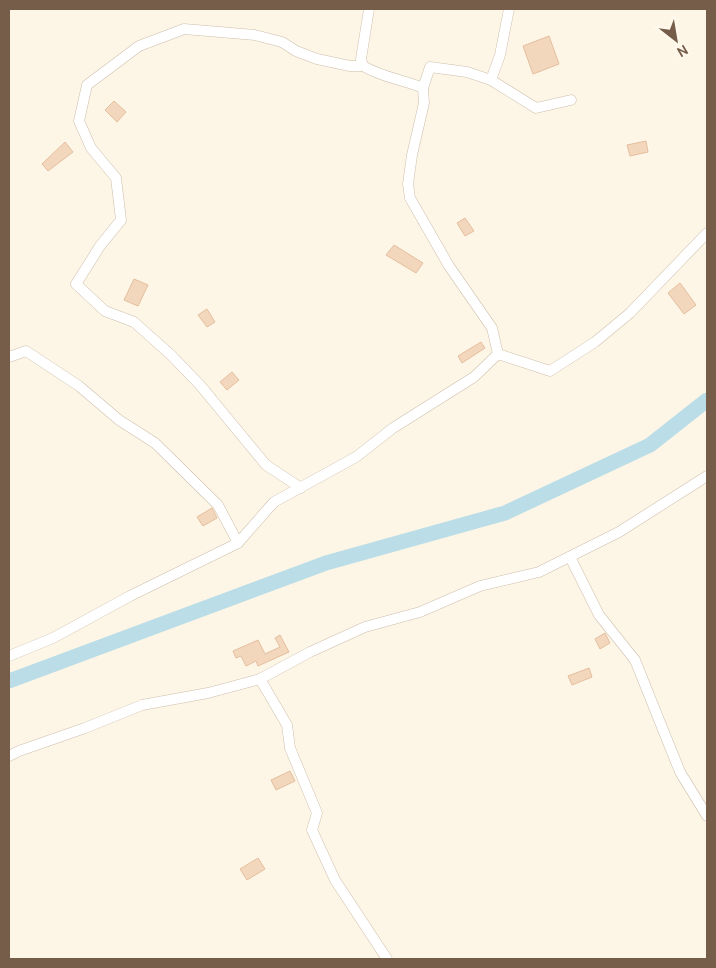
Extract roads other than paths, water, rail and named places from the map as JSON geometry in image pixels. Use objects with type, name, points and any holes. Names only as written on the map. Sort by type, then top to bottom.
[{"type":"street","points":[[364,66],[361,59],[369,9]]},
{"type":"street","points":[[491,80],[500,55],[509,9]]},
{"type":"street","points":[[300,488],[266,465],[200,385],[171,355],[134,322],[105,311],[76,284],[100,246],[122,220],[116,178],[91,148],[79,121],[87,85],[139,46],[184,29],[255,35],[282,42],[296,51],[318,60],[350,66],[364,66],[423,88]]},
{"type":"street","points":[[498,354],[492,328],[449,266],[410,198],[412,155],[424,103],[423,88],[430,67],[467,72],[491,80],[536,108],[571,100]]},
{"type":"street","points":[[498,354],[550,371],[595,342],[630,313],[707,233]]},
{"type":"street","points":[[9,357],[26,351],[79,386],[119,420],[155,443],[218,506],[238,543]]},
{"type":"street","points":[[9,656],[53,638],[130,596],[238,543],[274,502],[356,457],[393,428],[474,376],[498,354]]},
{"type":"street","points":[[9,756],[142,705],[208,693],[260,679],[310,652],[365,627],[420,612],[480,586],[539,572],[619,532],[707,476]]},
{"type":"street","points":[[570,556],[599,615],[635,660],[680,772],[707,816]]},
{"type":"street","points":[[260,679],[287,725],[290,748],[317,813],[312,830],[335,880],[387,959]]},
{"type":"waterway","points":[[9,681],[326,563],[505,513],[650,445],[707,400]]}]
